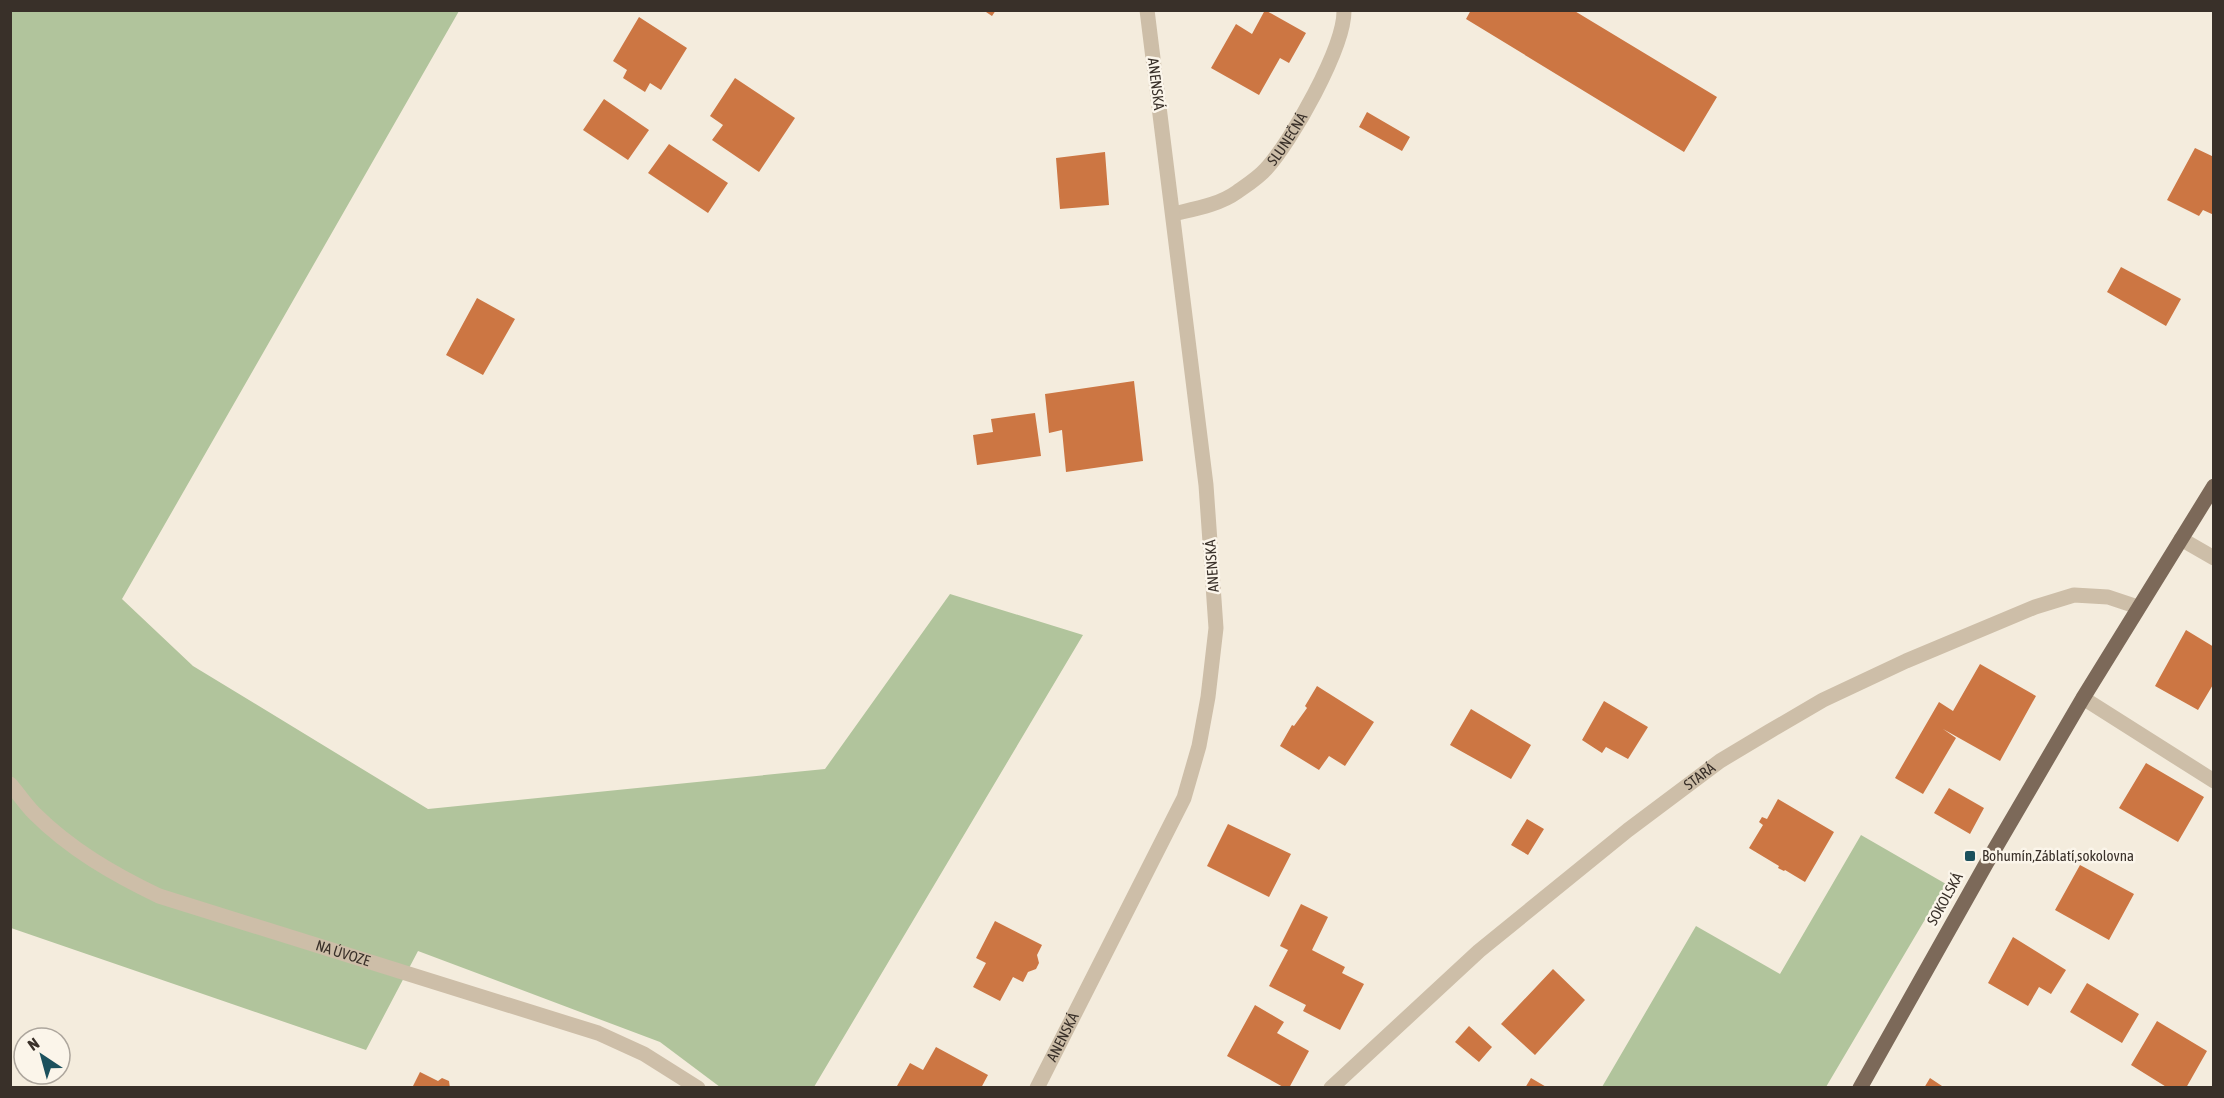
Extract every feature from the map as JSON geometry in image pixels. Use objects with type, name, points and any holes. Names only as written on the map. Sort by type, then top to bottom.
[{"type":"main road","name":"SOKOLSKÁ","points":[[1860,1088],[1986,864],[2083,698],[2214,486]]},
{"type":"street","name":"ANENSKÁ","points":[[1037,1088],[1184,798],[1199,746],[1208,697],[1216,628],[1207,497],[1147,10]]},
{"type":"street","name":"SLUNEČNÁ","points":[[1173,214],[1210,205],[1235,194],[1266,170],[1287,141],[1322,79],[1336,50],[1344,10]]},
{"type":"street","points":[[2181,539],[2214,558]]},
{"type":"street","name":"STARÁ","points":[[1331,1088],[1498,936],[1628,830],[1720,761],[1770,730],[1823,700],[1906,661],[2035,607],[2074,595],[2108,597],[2139,607]]},
{"type":"street","points":[[2083,698],[2214,781]]},
{"type":"street","name":"NA ÚVOZE","points":[[10,784],[33,813],[71,845],[111,873],[159,896],[598,1033],[644,1054],[698,1088]]},
{"type":"green space","points":[[11,11],[459,11],[122,599],[193,666],[428,809],[825,769],[950,594],[1083,635],[814,1087],[720,1087],[660,1042],[418,951],[366,1050],[11,928]]},
{"type":"green space","points":[[1861,835],[1946,884],[1826,1087],[1602,1087],[1696,926],[1780,974]]},
{"type":"building","points":[[983,10],[996,10],[992,16]]},
{"type":"building","points":[[1265,10],[1306,33],[1289,63],[1280,58],[1259,95],[1211,68],[1236,24],[1252,34]]},
{"type":"building","points":[[1471,10],[1573,10],[1717,97],[1684,152],[1466,19]]},
{"type":"building","points":[[639,17],[687,48],[661,90],[650,83],[645,92],[623,78],[627,70],[613,61]]},
{"type":"building","points":[[735,78],[795,118],[759,172],[712,140],[723,125],[710,116]]},
{"type":"building","points":[[604,99],[649,130],[628,160],[583,130]]},
{"type":"building","points":[[1367,112],[1410,137],[1402,151],[1359,127]]},
{"type":"building","points":[[669,144],[728,183],[708,213],[648,173]]},
{"type":"building","points":[[2195,148],[2214,157],[2214,215],[2203,210],[2199,216],[2167,200]]},
{"type":"building","points":[[1105,152],[1109,205],[1060,209],[1056,158]]},
{"type":"building","points":[[2121,267],[2181,299],[2166,326],[2107,292]]},
{"type":"building","points":[[477,298],[515,319],[483,375],[446,355]]},
{"type":"building","points":[[1134,381],[1143,461],[1066,472],[1062,430],[1049,433],[1045,394]]},
{"type":"building","points":[[1035,413],[1041,456],[977,465],[973,435],[993,432],[991,419]]},
{"type":"building","points":[[2186,630],[2214,647],[2214,683],[2198,710],[2155,686]]},
{"type":"building","points":[[1980,664],[2036,696],[2000,761],[1943,729],[1956,738],[1923,794],[1895,778],[1939,702],[1953,711]]},
{"type":"building","points":[[1317,686],[1374,722],[1345,766],[1329,756],[1319,770],[1280,746],[1292,725],[1294,726],[1307,708],[1305,706]]},
{"type":"building","points":[[1604,701],[1648,727],[1628,759],[1606,747],[1602,753],[1582,740]]},
{"type":"building","points":[[1471,709],[1531,745],[1511,779],[1450,745]]},
{"type":"building","points":[[2146,763],[2204,797],[2178,842],[2119,808]]},
{"type":"building","points":[[1949,788],[1984,808],[1970,834],[1934,813]]},
{"type":"building","points":[[1778,799],[1834,832],[1805,882],[1778,868],[1779,866],[1749,848],[1763,825],[1759,822],[1762,817],[1767,819]]},
{"type":"building","points":[[1527,819],[1544,829],[1528,855],[1511,845]]},
{"type":"building","points":[[1228,824],[1291,854],[1269,897],[1207,866]]},
{"type":"building","points":[[2080,865],[2134,894],[2109,940],[2055,910]]},
{"type":"building","points":[[1301,904],[1328,917],[1312,950],[1345,967],[1342,973],[1364,984],[1340,1030],[1303,1011],[1306,1005],[1269,986],[1288,950],[1280,946]]},
{"type":"building","points":[[995,921],[1042,945],[1037,955],[1039,963],[1036,969],[1028,972],[1023,982],[1013,977],[1000,1001],[973,987],[986,963],[976,958]]},
{"type":"building","points":[[2013,937],[2066,970],[2051,994],[2039,987],[2028,1006],[1988,983]]},
{"type":"building","points":[[1553,969],[1585,1000],[1535,1055],[1501,1024]]},
{"type":"building","points":[[2087,983],[2139,1014],[2122,1043],[2070,1012]]},
{"type":"building","points":[[1255,1005],[1284,1022],[1277,1033],[1309,1051],[1289,1088],[1285,1088],[1227,1056]]},
{"type":"building","points":[[2157,1021],[2207,1051],[2186,1088],[2168,1088],[2131,1065]]},
{"type":"building","points":[[1469,1026],[1492,1047],[1479,1062],[1455,1042]]},
{"type":"building","points":[[936,1047],[988,1075],[981,1088],[897,1086],[910,1063],[923,1070]]},
{"type":"building","points":[[420,1072],[438,1081],[442,1078],[449,1081],[450,1088],[412,1088]]},
{"type":"building","points":[[1531,1078],[1548,1088],[1525,1088]]},
{"type":"building","points":[[1930,1078],[1945,1088],[1924,1088]]},
{"type":"place","name":"Bohumín,Záblatí,sokolovna","points":[[1970,856]]}]
